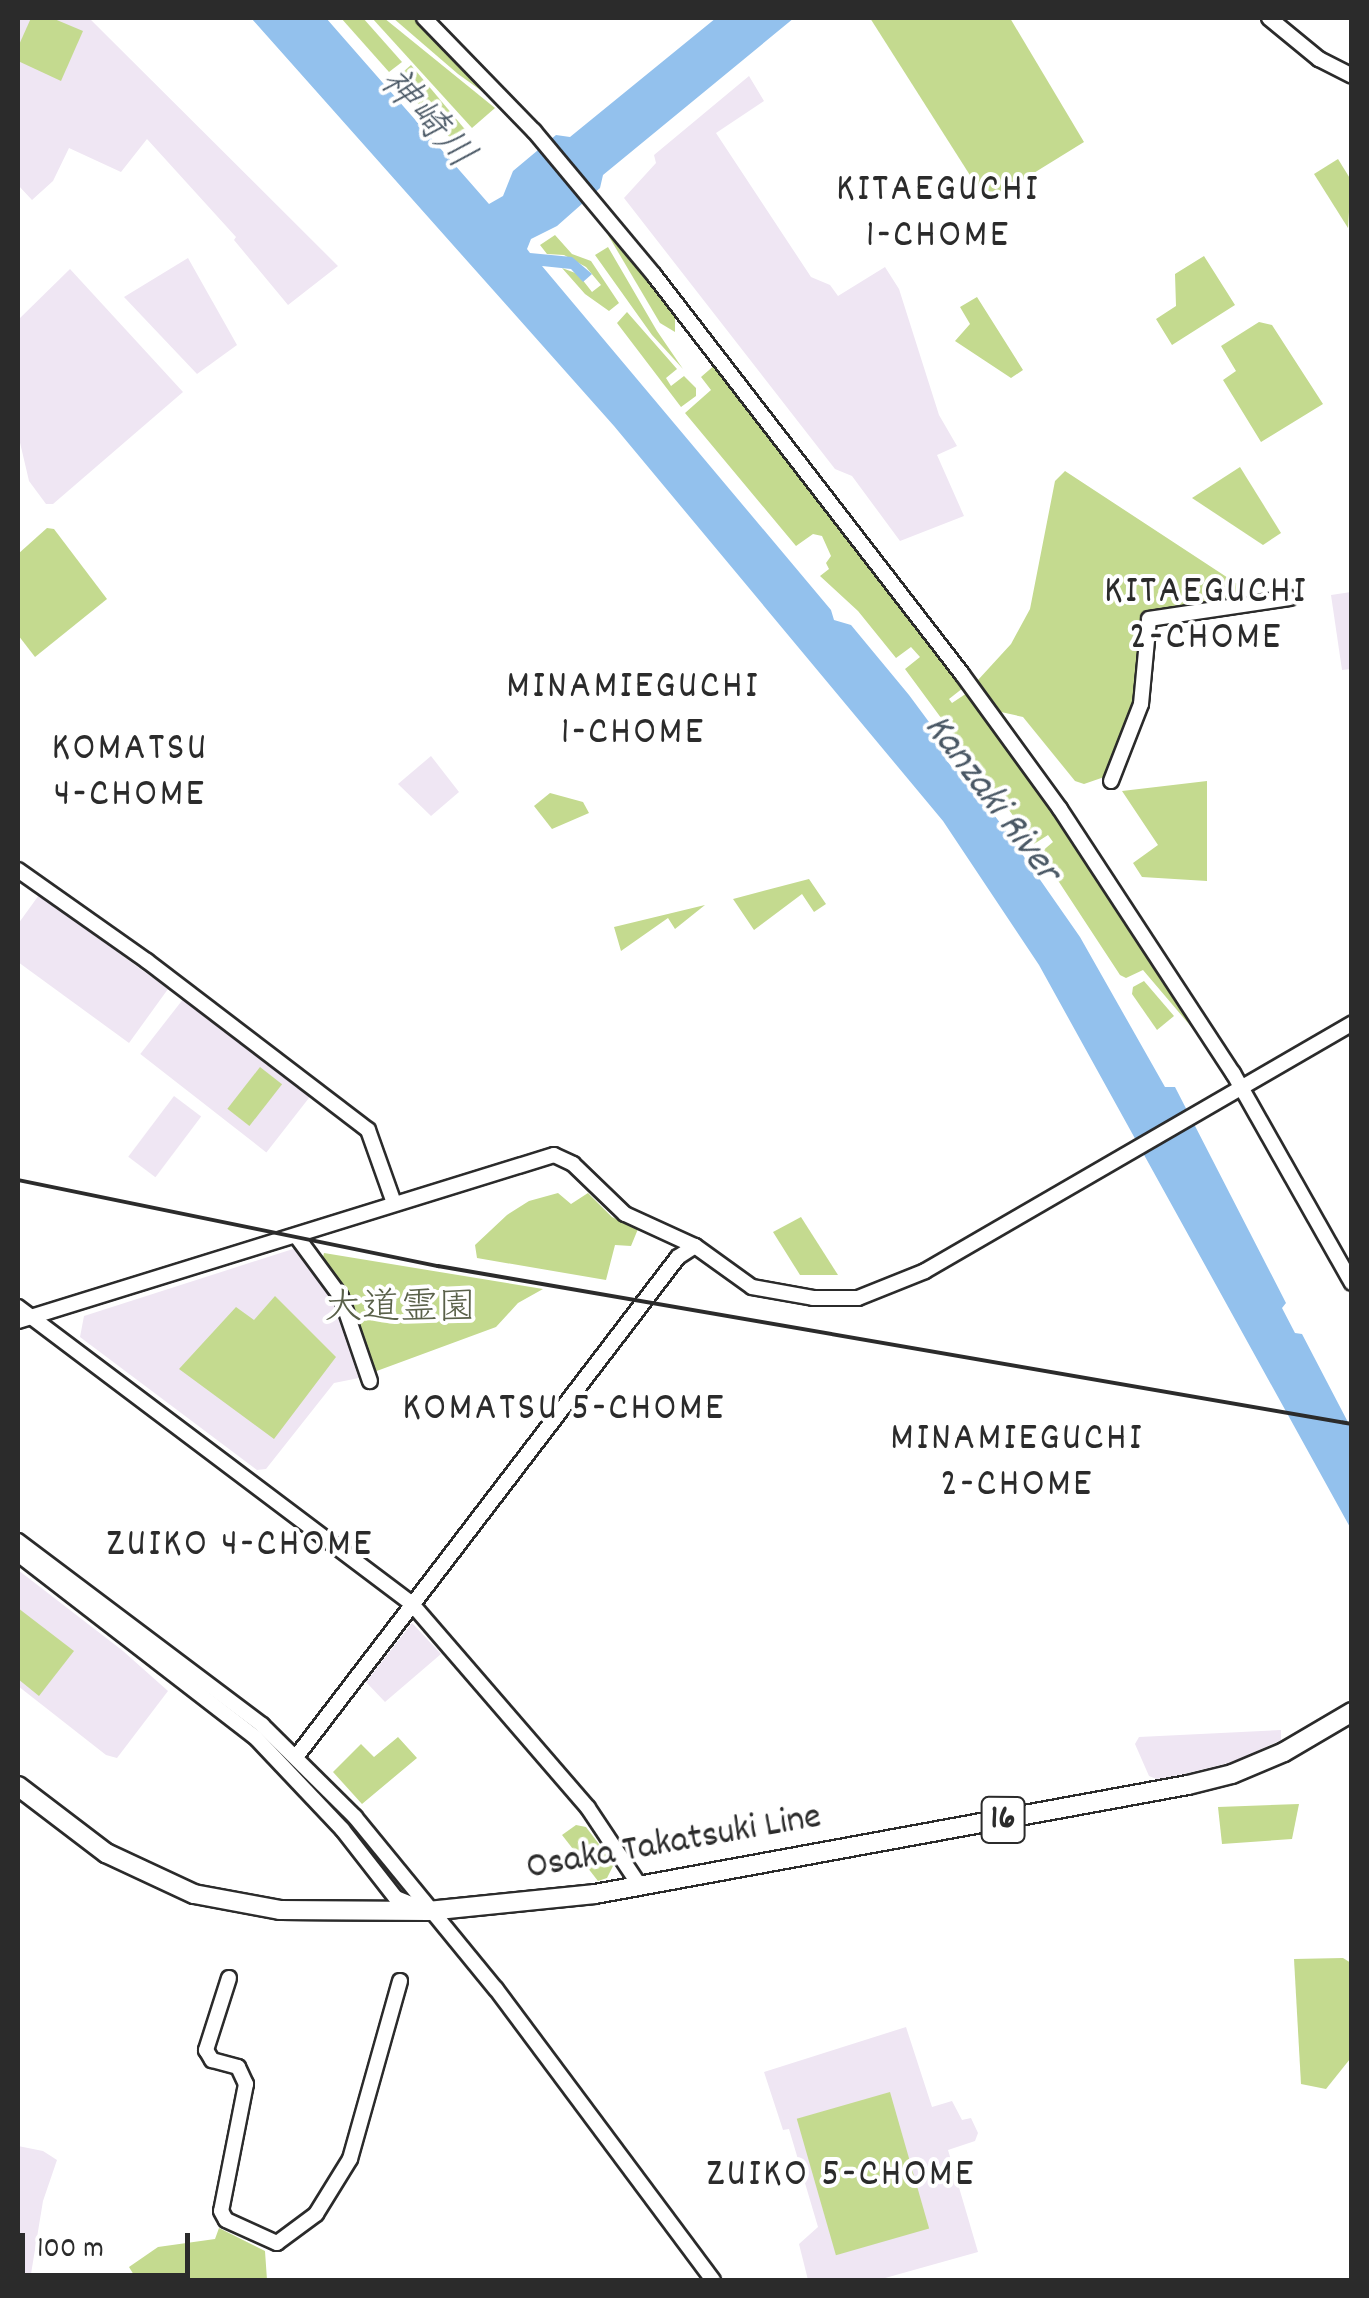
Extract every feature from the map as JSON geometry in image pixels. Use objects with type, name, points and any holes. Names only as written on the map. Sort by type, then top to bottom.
[{"type":"main road","name":"Osaka Takatsuki Line","points":[[18,1786],[106,1853],[194,1894],[280,1910],[428,1911],[541,1902],[640,1886],[1232,1774],[1284,1752],[1352,1712]]},
{"type":"street","points":[[424,18],[542,142],[591,200],[797,457],[962,674],[1060,809],[1237,1090],[1352,1283]]},
{"type":"street","points":[[1269,18],[1319,59],[1352,76]]},
{"type":"street","points":[[1111,781],[1142,704],[1149,619],[1289,598]]},
{"type":"street","points":[[18,870],[147,960],[368,1130],[394,1203]]},
{"type":"street","points":[[24,1319],[554,1155],[582,1172],[624,1214],[695,1246],[752,1287],[812,1298],[858,1298],[925,1271],[1352,1023]]},
{"type":"street","points":[[297,1236],[341,1298],[370,1381]]},
{"type":"street","points":[[296,1758],[678,1257],[695,1246]]},
{"type":"street","points":[[18,1307],[24,1319],[412,1604],[588,1808],[640,1886]]},
{"type":"street","points":[[18,1541],[190,1668],[296,1758],[355,1817],[496,1990],[713,2280]]},
{"type":"street","points":[[18,1554],[255,1738],[342,1829],[396,1898],[428,1911]]},
{"type":"street","points":[[229,1978],[206,2050],[212,2060],[238,2067],[246,2076],[246,2084],[220,2211],[226,2220],[277,2243],[316,2214],[350,2160],[400,1981]]},
{"type":"shaded area","points":[[18,18],[89,18],[338,266],[288,305],[234,240],[236,237],[147,139],[121,172],[69,148],[53,181],[32,200],[18,185]]},
{"type":"shaded area","points":[[749,76],[764,101],[716,133],[811,277],[830,285],[838,296],[885,267],[899,289],[939,415],[957,446],[937,455],[964,516],[900,541],[852,476],[835,469],[624,198],[656,163],[654,155]]},
{"type":"shaded area","points":[[188,258],[237,345],[197,374],[124,297]]},
{"type":"shaded area","points":[[70,269],[183,392],[53,504],[46,504],[29,481],[18,434],[18,320]]},
{"type":"shaded area","points":[[1351,592],[1351,669],[1342,670],[1331,595]]},
{"type":"shaded area","points":[[431,756],[459,792],[431,816],[398,784]]},
{"type":"shaded area","points":[[39,895],[168,989],[129,1043],[18,962],[18,924]]},
{"type":"shaded area","points":[[184,998],[310,1097],[266,1152],[140,1054]]},
{"type":"shaded area","points":[[174,1096],[201,1116],[155,1177],[128,1157]]},
{"type":"shaded area","points":[[293,1249],[300,1250],[338,1302],[362,1371],[359,1378],[334,1383],[266,1469],[257,1470],[80,1337],[84,1316]]},
{"type":"shaded area","points":[[18,1570],[168,1691],[117,1758],[106,1755],[18,1686]]},
{"type":"shaded area","points":[[412,1623],[441,1654],[385,1702],[366,1682]]},
{"type":"shaded area","points":[[1281,1730],[1281,1740],[1232,1762],[1159,1780],[1149,1776],[1135,1744],[1139,1737]]},
{"type":"shaded area","points":[[906,2027],[932,2107],[952,2101],[962,2120],[971,2118],[978,2133],[975,2141],[948,2150],[978,2252],[878,2280],[808,2280],[799,2244],[818,2227],[789,2129],[783,2130],[764,2072]]},
{"type":"shaded area","points":[[18,2146],[43,2151],[57,2160],[43,2201],[30,2280],[18,2280]]},
{"type":"green space","points":[[31,18],[52,18],[83,31],[61,81],[18,61],[18,47]]},
{"type":"green space","points":[[341,18],[363,18],[402,62],[389,72]]},
{"type":"green space","points":[[372,18],[384,18],[495,108],[472,128]]},
{"type":"green space","points":[[393,18],[415,18],[493,99],[458,74]]},
{"type":"green space","points":[[870,18],[1010,18],[1084,142],[987,202]]},
{"type":"green space","points":[[411,65],[468,133],[456,144],[395,79]]},
{"type":"green space","points":[[1338,159],[1351,180],[1348,228],[1314,174]]},
{"type":"green space","points":[[612,234],[675,312],[675,332],[660,323],[608,235]]},
{"type":"green space","points":[[555,235],[572,254],[591,261],[619,303],[609,311],[585,294],[562,268],[578,274],[592,292],[601,285],[586,267],[564,255],[547,254],[540,245]]},
{"type":"green space","points":[[608,247],[683,369],[652,335],[595,255]]},
{"type":"green space","points":[[1204,256],[1235,305],[1172,345],[1156,319],[1176,306],[1175,274]]},
{"type":"green space","points":[[977,297],[1023,370],[1011,378],[955,341],[970,324],[960,307]]},
{"type":"green space","points":[[627,312],[677,369],[666,378],[671,386],[684,376],[696,388],[696,396],[681,407],[617,323]]},
{"type":"green space","points":[[1259,322],[1272,325],[1323,404],[1261,442],[1223,380],[1236,371],[1221,346]]},
{"type":"green space","points":[[716,364],[963,688],[949,699],[952,703],[967,693],[1055,813],[1205,1043],[1143,970],[1126,978],[1120,975],[1040,853],[1053,842],[1048,835],[1034,844],[905,669],[920,657],[911,647],[896,658],[858,611],[820,576],[829,569],[826,563],[831,556],[822,536],[813,534],[796,546],[685,413],[711,390],[701,377]]},
{"type":"green space","points":[[1240,467],[1281,533],[1263,545],[1192,498]]},
{"type":"green space","points":[[1065,471],[1251,593],[1250,597],[1146,611],[1135,703],[1110,775],[1084,784],[1075,781],[1023,717],[1001,712],[978,680],[1011,644],[1030,609],[1055,481]]},
{"type":"green space","points":[[47,528],[54,529],[107,599],[35,657],[18,635],[18,554]]},
{"type":"green space","points":[[1207,781],[1207,881],[1142,877],[1133,863],[1158,845],[1122,791]]},
{"type":"green space","points":[[550,793],[583,802],[589,813],[552,829],[534,806]]},
{"type":"green space","points":[[809,879],[826,904],[814,912],[802,894],[754,930],[733,899]]},
{"type":"green space","points":[[705,905],[675,929],[668,918],[621,951],[614,927]]},
{"type":"green space","points":[[1144,981],[1174,1016],[1157,1030],[1132,994],[1133,987]]},
{"type":"green space","points":[[260,1067],[282,1084],[249,1126],[227,1109]]},
{"type":"green space","points":[[558,1193],[571,1204],[588,1193],[612,1217],[638,1229],[631,1246],[615,1245],[606,1280],[477,1258],[475,1245],[507,1215],[529,1201]]},
{"type":"green space","points":[[801,1217],[838,1275],[800,1275],[773,1232]]},
{"type":"green space","name":"大道霊園","points":[[324,1253],[543,1289],[518,1303],[496,1327],[374,1372],[322,1261]]},
{"type":"green space","points":[[275,1296],[336,1357],[274,1439],[179,1369],[236,1307],[254,1320]]},
{"type":"green space","points":[[18,1608],[74,1651],[39,1696],[18,1679]]},
{"type":"green space","points":[[398,1737],[417,1758],[362,1804],[333,1772],[361,1744],[374,1757]]},
{"type":"green space","points":[[1299,1804],[1292,1839],[1222,1844],[1218,1807]]},
{"type":"green space","points":[[576,1825],[586,1827],[614,1864],[607,1878],[598,1881],[562,1835]]},
{"type":"green space","points":[[1343,1958],[1351,1963],[1350,2059],[1326,2089],[1301,2084],[1294,1959]]},
{"type":"green space","points":[[890,2092],[929,2228],[836,2255],[797,2119]]},
{"type":"green space","points":[[219,2228],[265,2251],[267,2280],[137,2280],[129,2267],[158,2247],[215,2239]]},
{"type":"water","points":[[251,18],[326,18],[489,204],[503,196],[513,171],[556,135],[570,137],[716,18],[794,18],[603,175],[600,188],[557,226],[531,239],[527,249],[530,253],[572,257],[592,274],[583,282],[571,269],[542,266],[831,610],[834,620],[851,625],[909,695],[946,745],[947,761],[955,771],[959,769],[1004,828],[1080,937],[1165,1087],[1175,1087],[1286,1303],[1282,1308],[1295,1333],[1302,1334],[1351,1428],[1351,1529],[1039,965],[943,821],[614,426]]},
{"type":"railway","points":[[18,1180],[438,1266],[1352,1424]]},
{"type":"district","name":"KITAEGUCHI 1-CHOME","points":[[938,215]]},
{"type":"district","name":"KITAEGUCHI 2-CHOME","points":[[1206,617]]},
{"type":"district","name":"MINAMIEGUCHI 1-CHOME","points":[[633,712]]},
{"type":"district","name":"KOMATSU 4-CHOME","points":[[130,774]]},
{"type":"district","name":"KOMATSU 5-CHOME","points":[[564,1411]]},
{"type":"district","name":"MINAMIEGUCHI 2-CHOME","points":[[1017,1464]]},
{"type":"district","name":"ZUIKO 4-CHOME","points":[[240,1547]]},
{"type":"district","name":"ZUIKO 5-CHOME","points":[[841,2177]]},
{"type":"water label","name":"神崎川","points":[[424,121]]},
{"type":"water label","name":"Kanzaki River","points":[[990,800]]}]
